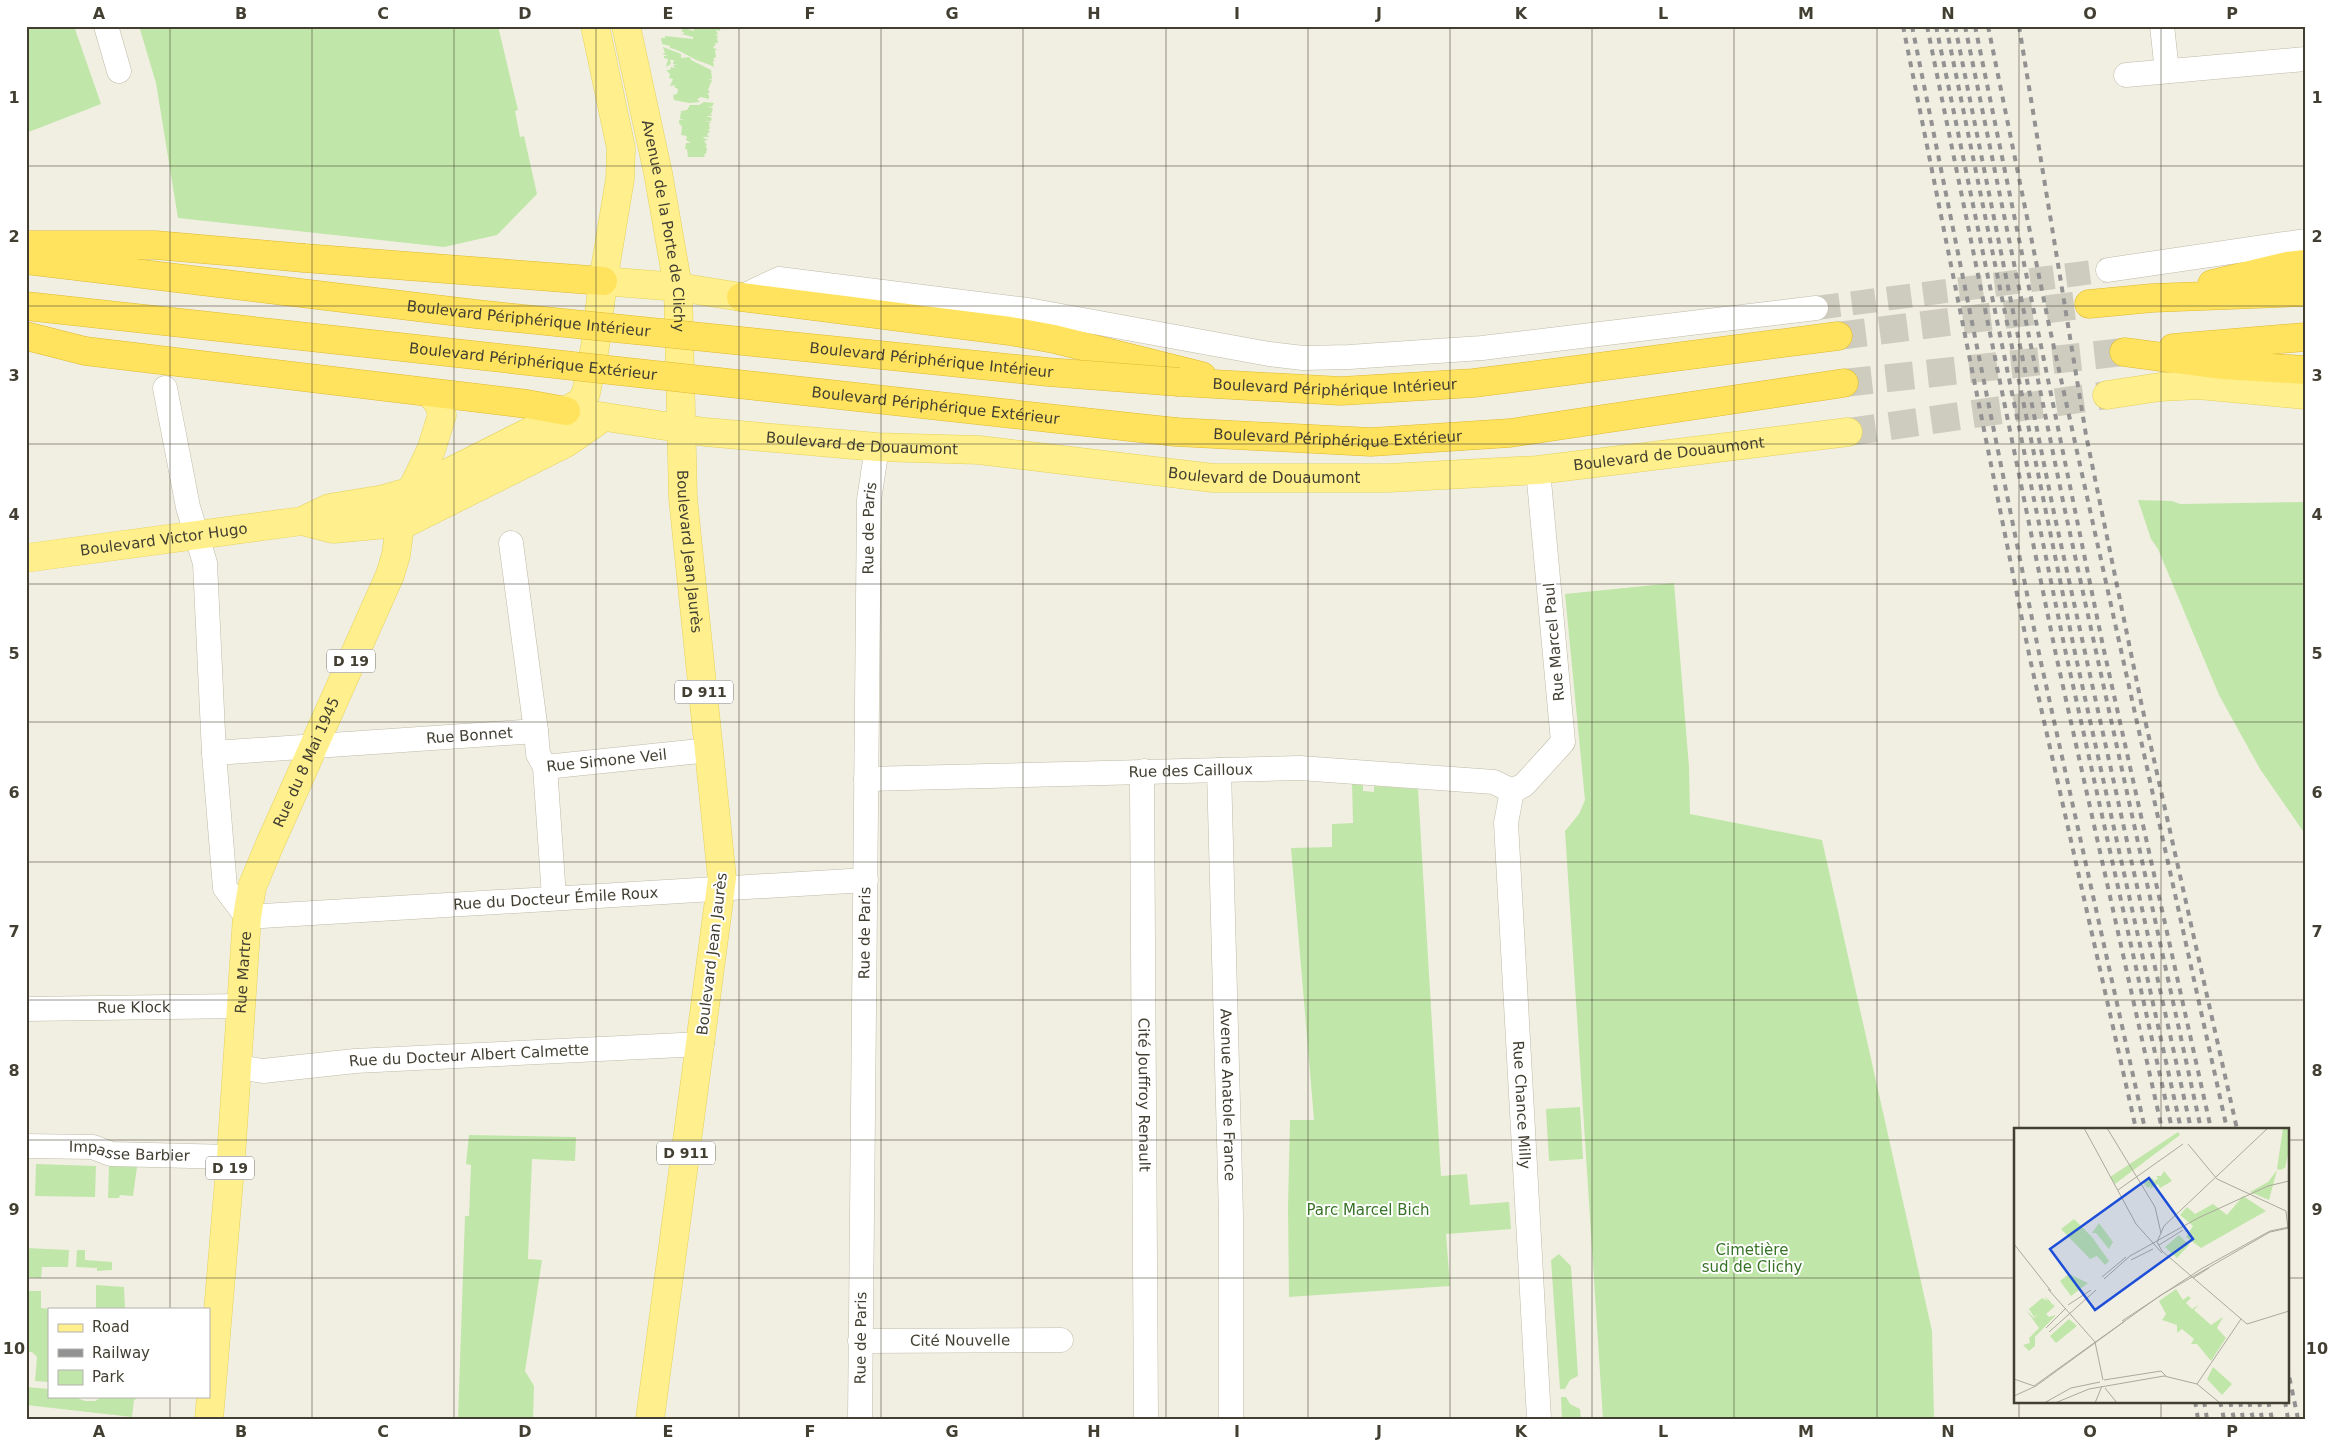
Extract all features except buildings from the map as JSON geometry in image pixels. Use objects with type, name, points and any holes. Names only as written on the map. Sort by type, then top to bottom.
[{"type":"highway","points":[[26,245],[155,245],[603,281]]},
{"type":"highway","name":"Boulevard Périphérique Intérieur","points":[[26,260],[476,314],[1048,372],[1179,382],[1341,391],[1474,383],[1838,336]]},
{"type":"highway","points":[[2152,298],[2287,266],[2305,264]]},
{"type":"highway","points":[[2089,304],[2152,298],[2305,292]]},
{"type":"highway","points":[[741,297],[1010,331],[1054,339],[1243,386]]},
{"type":"highway","name":"Boulevard Périphérique Extérieur","points":[[26,306],[1176,432],[1371,442],[1520,432],[1844,383]]},
{"type":"highway","points":[[26,336],[86,351],[566,411]]},
{"type":"highway","points":[[2305,337],[2124,352],[2224,365],[2305,370]]},
{"type":"main road","name":"Avenue de la Porte de Clichy","points":[[566,411],[581,402],[586,394],[595,347],[603,281],[620,179],[621,148],[595,26]]},
{"type":"main road","name":"Avenue de la Porte de Clichy","points":[[626,26],[658,173],[678,287],[682,429]]},
{"type":"main road","points":[[603,281],[678,287],[741,297]]},
{"type":"main road","points":[[2107,395],[2160,387],[2199,385],[2305,395]]},
{"type":"main road","name":"Rue du 8 Mai 1945","points":[[247,916],[252,886],[312,747],[390,575],[402,510],[431,450],[442,415],[439,404],[430,393]]},
{"type":"main road","points":[[412,491],[535,429],[566,411]]},
{"type":"main road","name":"Boulevard de Douaumont","points":[[566,411],[682,429],[877,447],[978,450],[1214,478],[1388,478],[1538,470],[1848,432]]},
{"type":"main road","points":[[400,524],[426,514],[566,443],[602,418]]},
{"type":"main road","name":"Boulevard Jean Jaurès","points":[[650,1419],[722,887],[722,868],[683,498],[682,429]]},
{"type":"main road","name":"Boulevard Victor Hugo","points":[[26,558],[302,521],[329,508],[384,499],[412,491]]},
{"type":"main road","name":"Boulevard Victor Hugo","points":[[302,521],[334,529],[400,524]]},
{"type":"main road","name":"Rue Martre","points":[[209,1419],[238,1067],[240,1006],[247,916]]},
{"type":"street","points":[[106,26],[119,71]]},
{"type":"street","points":[[2162,26],[2167,71]]},
{"type":"street","points":[[2126,75],[2305,59]]},
{"type":"street","points":[[2108,270],[2305,241]]},
{"type":"street","points":[[741,297],[779,279],[1028,310],[1270,354],[1303,358],[1482,348],[1816,308]]},
{"type":"street","name":"Rue Martre","points":[[165,388],[195,536],[204,563],[214,753],[225,888],[247,916]]},
{"type":"street","name":"Rue de Paris","points":[[860,1419],[869,500],[877,447]]},
{"type":"street","name":"Rue Marcel Paul","points":[[1512,791],[1524,785],[1563,742],[1538,470]]},
{"type":"street","name":"Rue Bonnet","points":[[511,543],[538,754],[545,766]]},
{"type":"street","name":"Rue Bonnet","points":[[214,753],[536,731]]},
{"type":"street","name":"Rue Simone Veil","points":[[554,897],[545,766],[710,750]]},
{"type":"street","name":"Rue des Cailloux","points":[[866,779],[1300,768],[1494,782],[1512,791]]},
{"type":"street","name":"Avenue Anatole France","points":[[1219,770],[1231,1215],[1231,1419]]},
{"type":"street","name":"Cité Jouffroy Renault","points":[[1144,771],[1142,796],[1146,1419]]},
{"type":"street","name":"Rue Chance Milly","points":[[1512,791],[1506,823],[1539,1419]]},
{"type":"street","name":"Rue du Docteur Émile Roux","points":[[247,916],[866,880]]},
{"type":"street","name":"Rue Klock","points":[[26,1009],[240,1006]]},
{"type":"street","name":"Rue du Docteur Albert Calmette","points":[[238,1067],[263,1071],[355,1061],[702,1044]]},
{"type":"street","name":"Impasse Barbier","points":[[26,1146],[93,1147],[111,1154],[231,1158]]},
{"type":"street","name":"Cité Nouvelle","points":[[860,1341],[1062,1340]]},
{"type":"green space","points":[[26,26],[74,26],[101,104],[26,133]]},
{"type":"green space","points":[[139,26],[498,26],[518,110],[515,111],[520,137],[524,136],[537,194],[497,235],[444,247],[178,218],[156,83]]},
{"type":"green space","points":[[693,26],[721,26],[720,31],[716,30],[718,34],[715,35],[719,36],[717,37],[718,43],[714,43],[716,44],[713,48],[717,49],[715,51],[716,57],[713,59],[715,61],[713,61],[714,67],[662,44],[661,38],[665,38],[665,36],[693,39],[693,37],[681,34],[685,33],[681,31],[684,28],[694,31]]},
{"type":"green space","points":[[663,47],[681,54],[681,58],[690,57],[691,60],[711,70],[712,79],[708,79],[712,80],[708,90],[710,92],[707,94],[709,99],[701,97],[697,99],[700,102],[689,103],[674,100],[673,95],[677,94],[678,89],[674,87],[676,85],[670,86],[673,79],[669,78],[670,74],[666,70],[670,70],[671,67],[675,68],[673,65],[678,65],[673,64],[674,60],[670,60],[671,64],[666,67],[668,59],[664,58],[664,56],[668,56],[662,54],[665,53]]},
{"type":"green space","points":[[704,102],[714,103],[712,107],[708,106],[713,109],[712,116],[706,116],[712,118],[711,121],[705,121],[711,122],[709,124],[710,129],[708,129],[710,132],[707,133],[709,133],[707,134],[709,137],[702,137],[708,140],[704,141],[707,145],[705,147],[707,148],[706,154],[704,154],[705,157],[688,157],[687,149],[685,149],[686,143],[691,143],[686,140],[687,136],[681,135],[682,127],[679,120],[684,120],[680,119],[681,111],[687,110],[690,105],[699,105]]},
{"type":"green space","points":[[2138,500],[2172,501],[2180,504],[2305,502],[2305,834],[2260,769],[2219,695],[2158,549],[2151,539]]},
{"type":"green space","name":"Cimetière sud de Clichy","points":[[1674,583],[1689,767],[1690,814],[1822,840],[1932,1331],[1934,1419],[1603,1419],[1565,831],[1579,814],[1585,800],[1565,594]]},
{"type":"green space","name":"Parc Marcel Bich","points":[[1352,784],[1363,785],[1363,791],[1374,792],[1374,786],[1418,789],[1441,1176],[1467,1174],[1470,1205],[1509,1202],[1511,1229],[1446,1234],[1450,1286],[1289,1297],[1288,1208],[1290,1120],[1314,1120],[1291,848],[1332,847],[1332,824],[1353,823]]},
{"type":"green space","points":[[1580,1107],[1583,1159],[1549,1161],[1546,1109]]},
{"type":"green space","points":[[469,1135],[576,1137],[575,1161],[532,1159],[528,1259],[542,1260],[525,1371],[534,1386],[533,1419],[458,1419],[465,1216],[469,1216],[471,1165],[466,1164]]},
{"type":"green space","points":[[36,1164],[96,1166],[95,1197],[35,1196]]},
{"type":"green space","points":[[109,1166],[137,1167],[133,1196],[120,1195],[119,1198],[108,1198]]},
{"type":"green space","points":[[26,1248],[69,1250],[68,1267],[42,1267],[41,1278],[26,1277]]},
{"type":"green space","points":[[77,1250],[85,1250],[85,1260],[112,1262],[112,1270],[97,1271],[97,1268],[76,1267]]},
{"type":"green space","points":[[1559,1254],[1571,1266],[1578,1376],[1570,1380],[1565,1389],[1560,1389],[1551,1260]]},
{"type":"green space","points":[[96,1285],[124,1287],[125,1308],[96,1308]]},
{"type":"green space","points":[[26,1291],[41,1291],[41,1308],[48,1309],[48,1382],[35,1381],[37,1357],[32,1352],[26,1352]]},
{"type":"green space","points":[[26,1387],[48,1389],[48,1398],[77,1398],[85,1401],[95,1401],[100,1398],[136,1398],[134,1400],[132,1417],[26,1405]]},
{"type":"green space","points":[[1561,1397],[1566,1397],[1570,1404],[1580,1409],[1581,1419],[1562,1419]]},
{"type":"tunnel","points":[[1816,308],[2108,270]]},
{"type":"tunnel","points":[[1838,336],[2089,304]]},
{"type":"tunnel","points":[[1844,383],[2124,352]]},
{"type":"tunnel","points":[[1848,432],[2107,395]]},
{"type":"railway","points":[[1903,26],[2030,659],[2136,1128]]},
{"type":"railway","points":[[1912,26],[2040,658],[2145,1128]]},
{"type":"railway","points":[[1927,26],[2056,655],[2162,1128]]},
{"type":"railway","points":[[1936,26],[2066,654],[2172,1128]]},
{"type":"railway","points":[[1946,26],[2075,653],[2181,1128]]},
{"type":"railway","points":[[1955,26],[2054,513],[2191,1128]]},
{"type":"railway","points":[[1965,26],[2064,506],[2201,1128]]},
{"type":"railway","points":[[1975,26],[2103,646],[2211,1128]]},
{"type":"railway","points":[[1988,26],[2049,325],[2227,1128]]},
{"type":"railway","points":[[2019,26],[2086,435],[2141,702],[2237,1128]]},
{"type":"railway","points":[[2288,1371],[2298,1419]]},
{"type":"railway","points":[[2195,1402],[2198,1419]]},
{"type":"railway","points":[[2204,1402],[2207,1419]]},
{"type":"railway","points":[[2220,1402],[2224,1419]]},
{"type":"railway","points":[[2230,1402],[2234,1419]]},
{"type":"railway","points":[[2240,1402],[2243,1419]]},
{"type":"railway","points":[[2249,1402],[2253,1419]]},
{"type":"railway","points":[[2259,1402],[2262,1419]]},
{"type":"railway","points":[[2268,1402],[2272,1419]]},
{"type":"railway","points":[[2285,1402],[2288,1419]]}]
